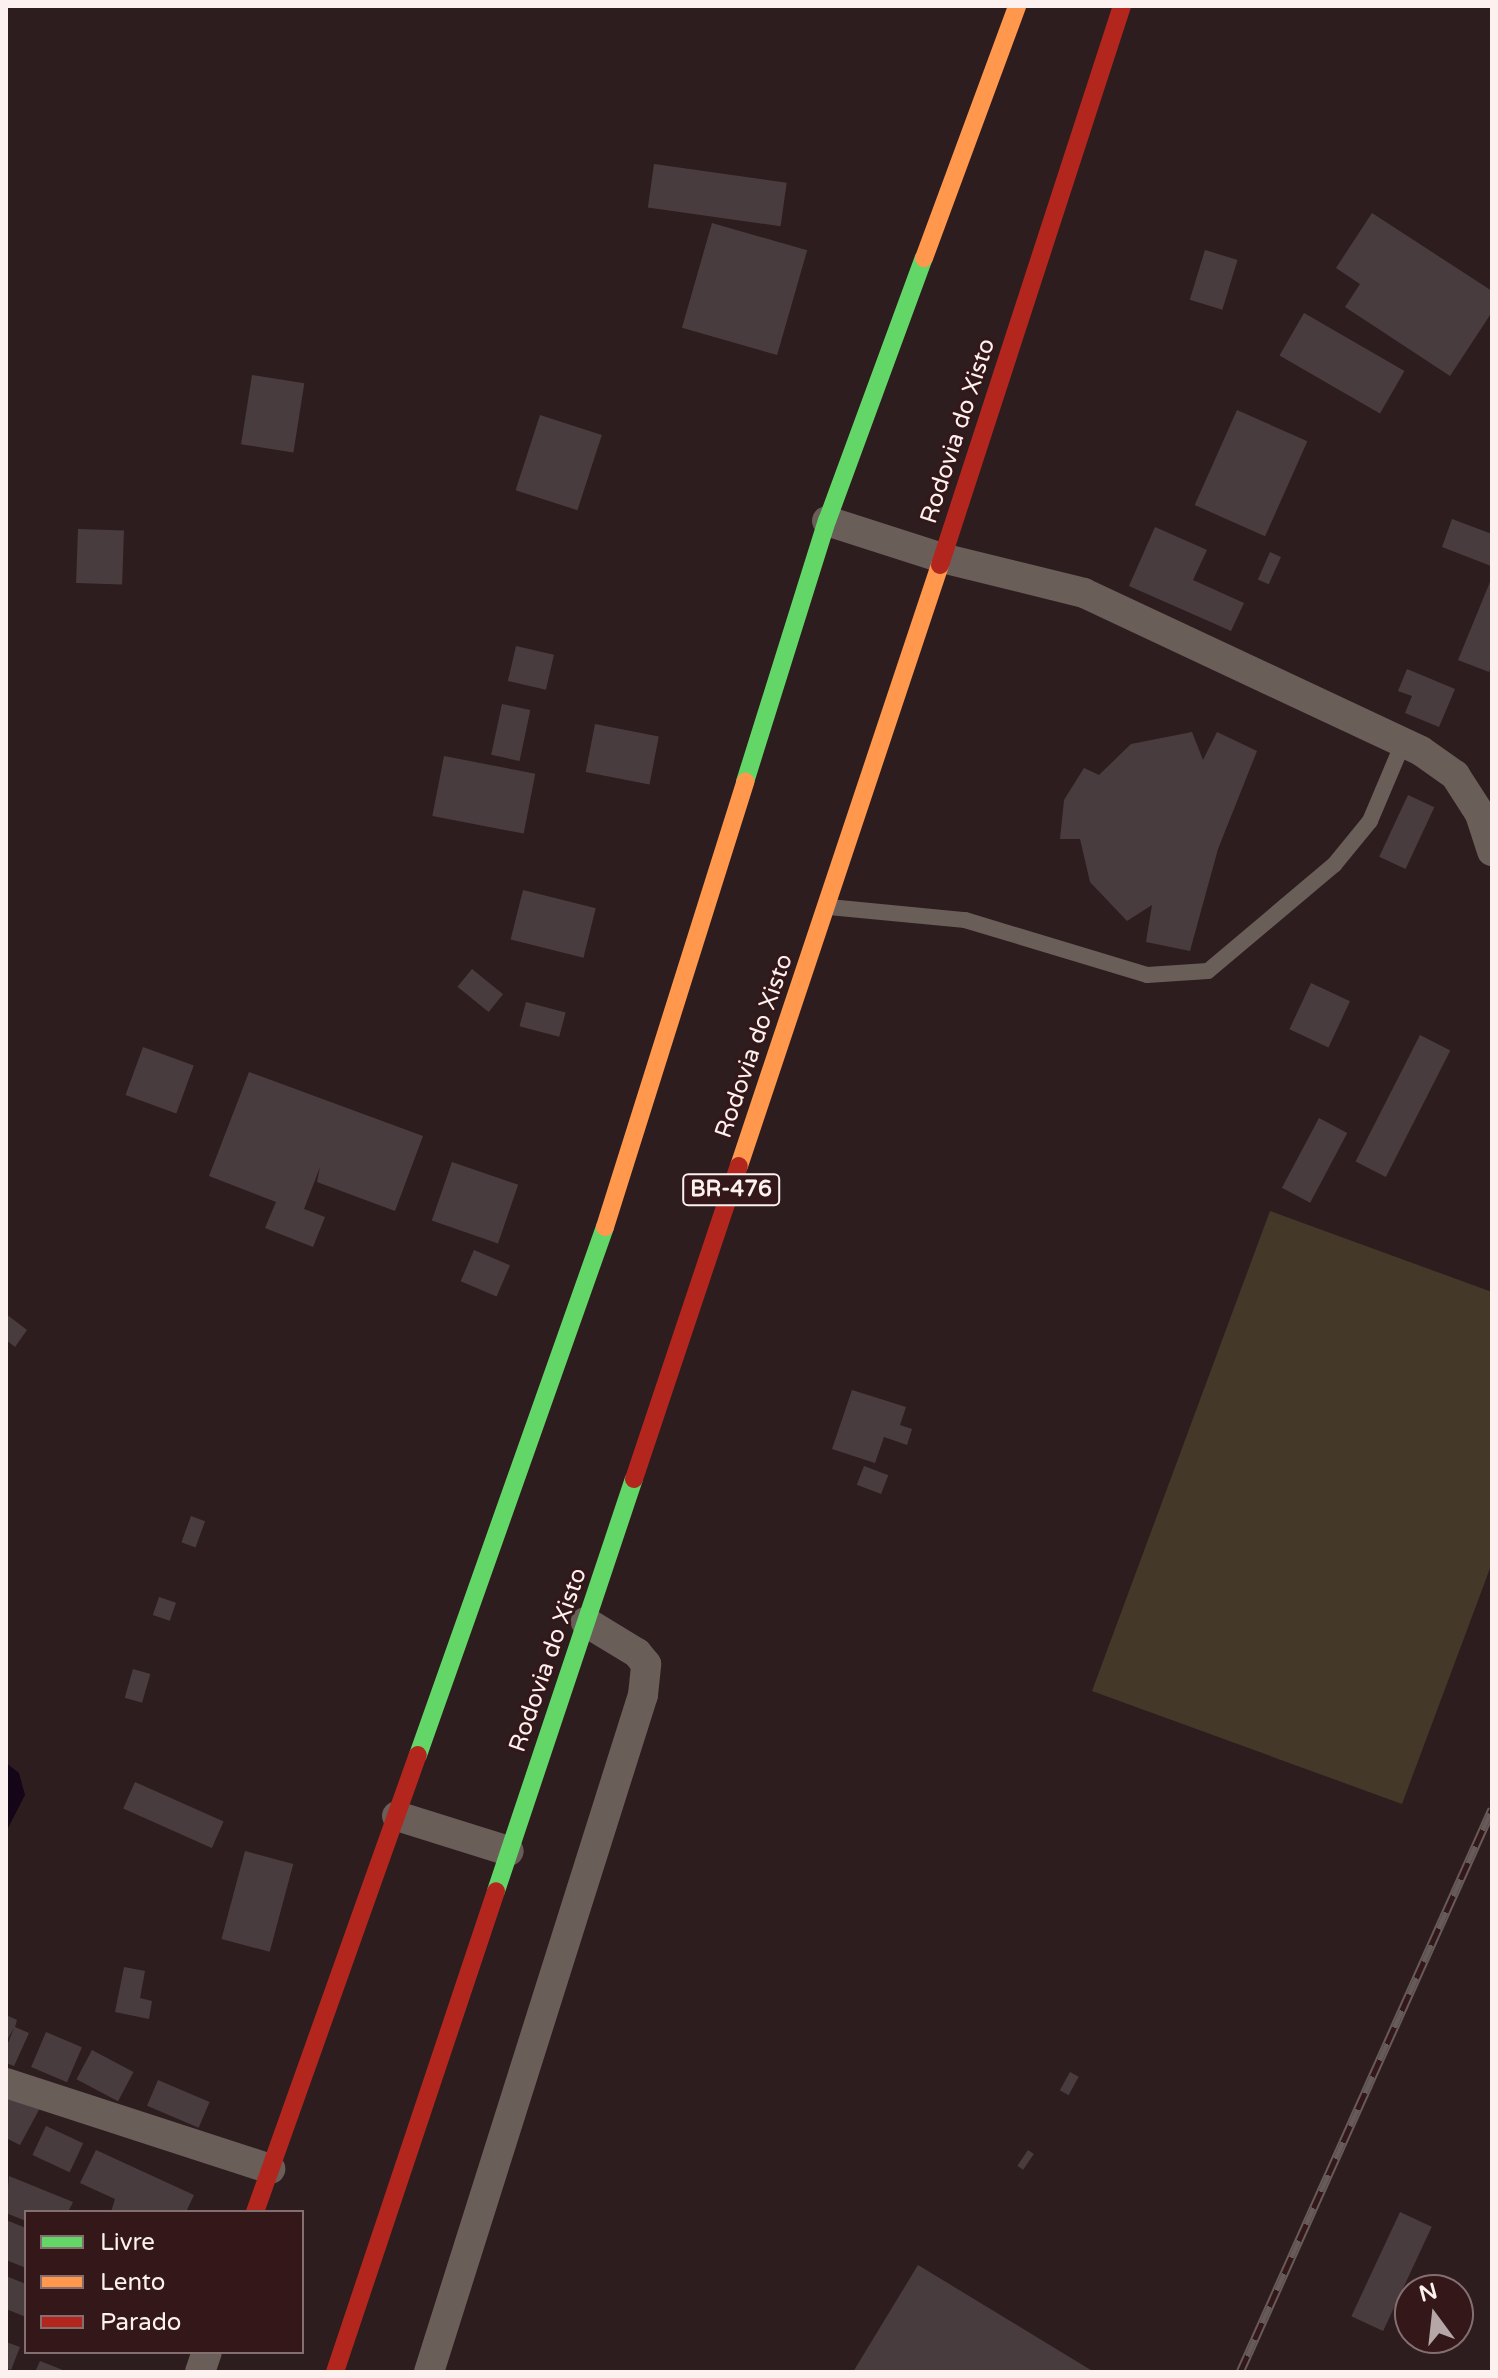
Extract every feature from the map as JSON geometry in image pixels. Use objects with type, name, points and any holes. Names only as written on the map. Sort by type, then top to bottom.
[{"type":"main road","points":[[256,2210],[589,1277],[827,521],[1017,6]]},
{"type":"main road","name":"Rodovia do Xisto","points":[[335,2372],[942,558],[1122,6]]},
{"type":"street","points":[[827,521],[942,558],[1084,593],[1403,743],[1455,775],[1480,814],[1492,851]]},
{"type":"street","points":[[429,2372],[643,1695],[646,1664],[637,1653],[586,1622]]},
{"type":"street","points":[[397,1816],[509,1851]]},
{"type":"street","points":[[6,2083],[270,2169]]},
{"type":"lane","points":[[826,906],[965,920],[1147,975],[1208,971],[1334,865],[1370,821],[1403,743]]},
{"type":"shaded area","points":[[1270,1211],[1492,1292],[1492,1563],[1402,1804],[1092,1691]]},
{"type":"shaded area","points":[[6,1763],[19,1773],[25,1795],[6,1832]]},
{"type":"building","points":[[654,164],[787,183],[781,226],[648,208]]},
{"type":"building","points":[[1372,213],[1492,291],[1492,312],[1450,376],[1345,307],[1360,284],[1336,268]]},
{"type":"building","points":[[712,223],[807,250],[777,355],[682,328]]},
{"type":"building","points":[[1205,250],[1238,260],[1222,310],[1190,300]]},
{"type":"building","points":[[1304,313],[1404,371],[1380,413],[1280,355]]},
{"type":"building","points":[[252,375],[304,383],[293,452],[241,444]]},
{"type":"building","points":[[1237,410],[1307,441],[1265,536],[1195,505]]},
{"type":"building","points":[[540,415],[602,435],[577,510],[516,490]]},
{"type":"building","points":[[1452,519],[1492,534],[1491,566],[1442,547]]},
{"type":"building","points":[[1155,527],[1207,550],[1193,580],[1244,603],[1231,631],[1129,586]]},
{"type":"building","points":[[78,529],[124,531],[122,585],[76,583]]},
{"type":"building","points":[[1270,552],[1281,557],[1269,584],[1258,579]]},
{"type":"building","points":[[1492,577],[1492,665],[1489,672],[1458,660]]},
{"type":"building","points":[[516,646],[554,655],[546,690],[508,681]]},
{"type":"building","points":[[1407,669],[1455,689],[1439,727],[1405,713],[1412,696],[1398,691]]},
{"type":"building","points":[[502,704],[530,710],[520,761],[491,755]]},
{"type":"building","points":[[595,724],[659,736],[649,785],[586,772]]},
{"type":"building","points":[[1192,732],[1203,760],[1217,732],[1257,751],[1218,849],[1190,951],[1146,942],[1152,905],[1127,921],[1090,882],[1080,839],[1060,839],[1064,800],[1084,768],[1099,775],[1131,744]]},
{"type":"building","points":[[444,756],[535,774],[524,834],[432,816]]},
{"type":"building","points":[[1408,795],[1434,807],[1406,869],[1379,857]]},
{"type":"building","points":[[523,890],[596,908],[583,958],[511,939]]},
{"type":"building","points":[[472,969],[503,994],[489,1012],[458,987]]},
{"type":"building","points":[[1311,983],[1350,1001],[1328,1047],[1289,1029]]},
{"type":"building","points":[[526,1002],[566,1013],[559,1037],[520,1026]]},
{"type":"building","points":[[1420,1035],[1450,1050],[1386,1177],[1356,1162]]},
{"type":"building","points":[[143,1047],[194,1065],[176,1113],[126,1095]]},
{"type":"building","points":[[249,1072],[423,1136],[395,1211],[317,1182],[320,1167],[304,1209],[325,1217],[313,1247],[265,1228],[276,1202],[209,1176]]},
{"type":"building","points":[[1319,1118],[1347,1133],[1310,1203],[1282,1188]]},
{"type":"building","points":[[452,1162],[518,1185],[498,1243],[432,1221]]},
{"type":"building","points":[[474,1250],[510,1265],[497,1297],[461,1281]]},
{"type":"building","points":[[6,1314],[27,1330],[15,1347],[6,1340]]},
{"type":"building","points":[[852,1390],[906,1407],[900,1425],[912,1429],[907,1445],[884,1437],[875,1463],[832,1449]]},
{"type":"building","points":[[864,1466],[888,1475],[881,1494],[857,1485]]},
{"type":"building","points":[[191,1516],[205,1521],[196,1547],[181,1542]]},
{"type":"building","points":[[159,1597],[176,1603],[170,1621],[153,1615]]},
{"type":"building","points":[[133,1669],[150,1674],[142,1703],[125,1698]]},
{"type":"building","points":[[135,1782],[224,1821],[212,1848],[123,1808]]},
{"type":"building","points":[[245,1851],[293,1864],[270,1952],[221,1939]]},
{"type":"building","points":[[124,1967],[145,1971],[140,1998],[152,2001],[149,2019],[115,2012]]},
{"type":"building","points":[[6,2015],[17,2020],[15,2027],[29,2033],[14,2066],[6,2063],[6,2048],[14,2028],[6,2042]]},
{"type":"building","points":[[46,2032],[82,2047],[67,2082],[31,2067]]},
{"type":"building","points":[[92,2050],[133,2072],[118,2101],[77,2079]]},
{"type":"building","points":[[1070,2072],[1079,2077],[1069,2095],[1060,2090]]},
{"type":"building","points":[[158,2080],[210,2102],[199,2128],[147,2106]]},
{"type":"building","points":[[6,2087],[41,2106],[20,2145],[6,2138]]},
{"type":"building","points":[[46,2126],[83,2143],[70,2172],[32,2155]]},
{"type":"building","points":[[96,2150],[194,2195],[187,2210],[112,2210],[115,2199],[80,2183]]},
{"type":"building","points":[[1028,2150],[1034,2154],[1023,2170],[1017,2166]]},
{"type":"building","points":[[9,2176],[73,2202],[69,2210],[24,2210],[24,2220],[6,2213]]},
{"type":"building","points":[[1400,2212],[1432,2227],[1410,2274],[1394,2274],[1394,2308],[1383,2331],[1351,2316]]},
{"type":"building","points":[[6,2220],[24,2227],[24,2267],[6,2260]]},
{"type":"building","points":[[918,2265],[1094,2372],[853,2372]]},
{"type":"building","points":[[6,2276],[24,2283],[24,2316],[6,2309]]},
{"type":"building","points":[[6,2342],[20,2347],[11,2370],[6,2368]]},
{"type":"building","points":[[40,2361],[68,2372],[35,2372]]},
{"type":"railway","points":[[1240,2372],[1492,1809]]},
{"type":"traffic: fast","points":[[745,782],[827,521],[924,258]]},
{"type":"traffic: fast","points":[[418,1755],[605,1227]]},
{"type":"traffic: fast","points":[[496,1891],[634,1479]]},
{"type":"traffic: slow","points":[[924,258],[1017,6]]},
{"type":"traffic: slow","points":[[739,1166],[940,565]]},
{"type":"traffic: slow","points":[[605,1227],[745,782]]},
{"type":"traffic: jam","points":[[940,565],[1122,6]]},
{"type":"traffic: jam","points":[[634,1479],[739,1166]]},
{"type":"traffic: jam","points":[[256,2210],[418,1755]]},
{"type":"traffic: jam","points":[[335,2372],[496,1891]]}]
